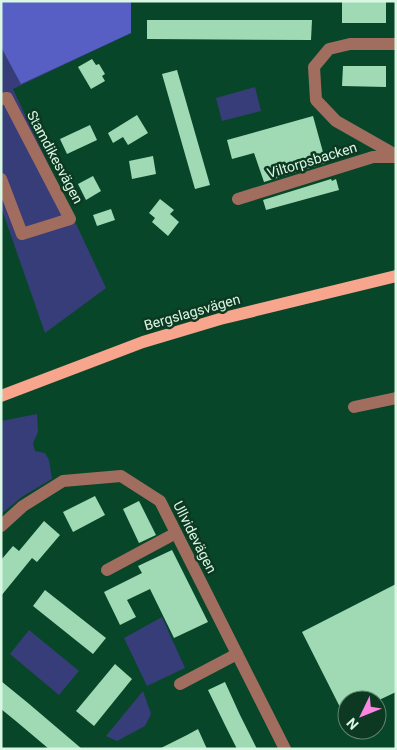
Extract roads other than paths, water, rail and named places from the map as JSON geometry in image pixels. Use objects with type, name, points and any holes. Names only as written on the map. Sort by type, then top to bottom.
[{"type":"main road","name":"Bergslagsvägen","points":[[1,396],[143,342],[220,319],[396,276]]},
{"type":"street","name":"Viltorpsbacken","points":[[396,44],[350,44],[329,48],[314,67],[316,100],[336,121],[396,156]]},
{"type":"street","name":"Stamdikesvägen","points":[[1,99],[7,98],[70,219],[22,234],[1,179]]},
{"type":"street","name":"Viltorpsbacken","points":[[238,199],[373,157],[396,156]]},
{"type":"street","points":[[354,407],[396,398]]},
{"type":"street","name":"Ullvidevägen","points":[[1,526],[23,506],[63,481],[121,476],[160,501],[285,749]]},
{"type":"street","points":[[107,570],[176,532]]},
{"type":"street","points":[[180,684],[237,654]]}]
